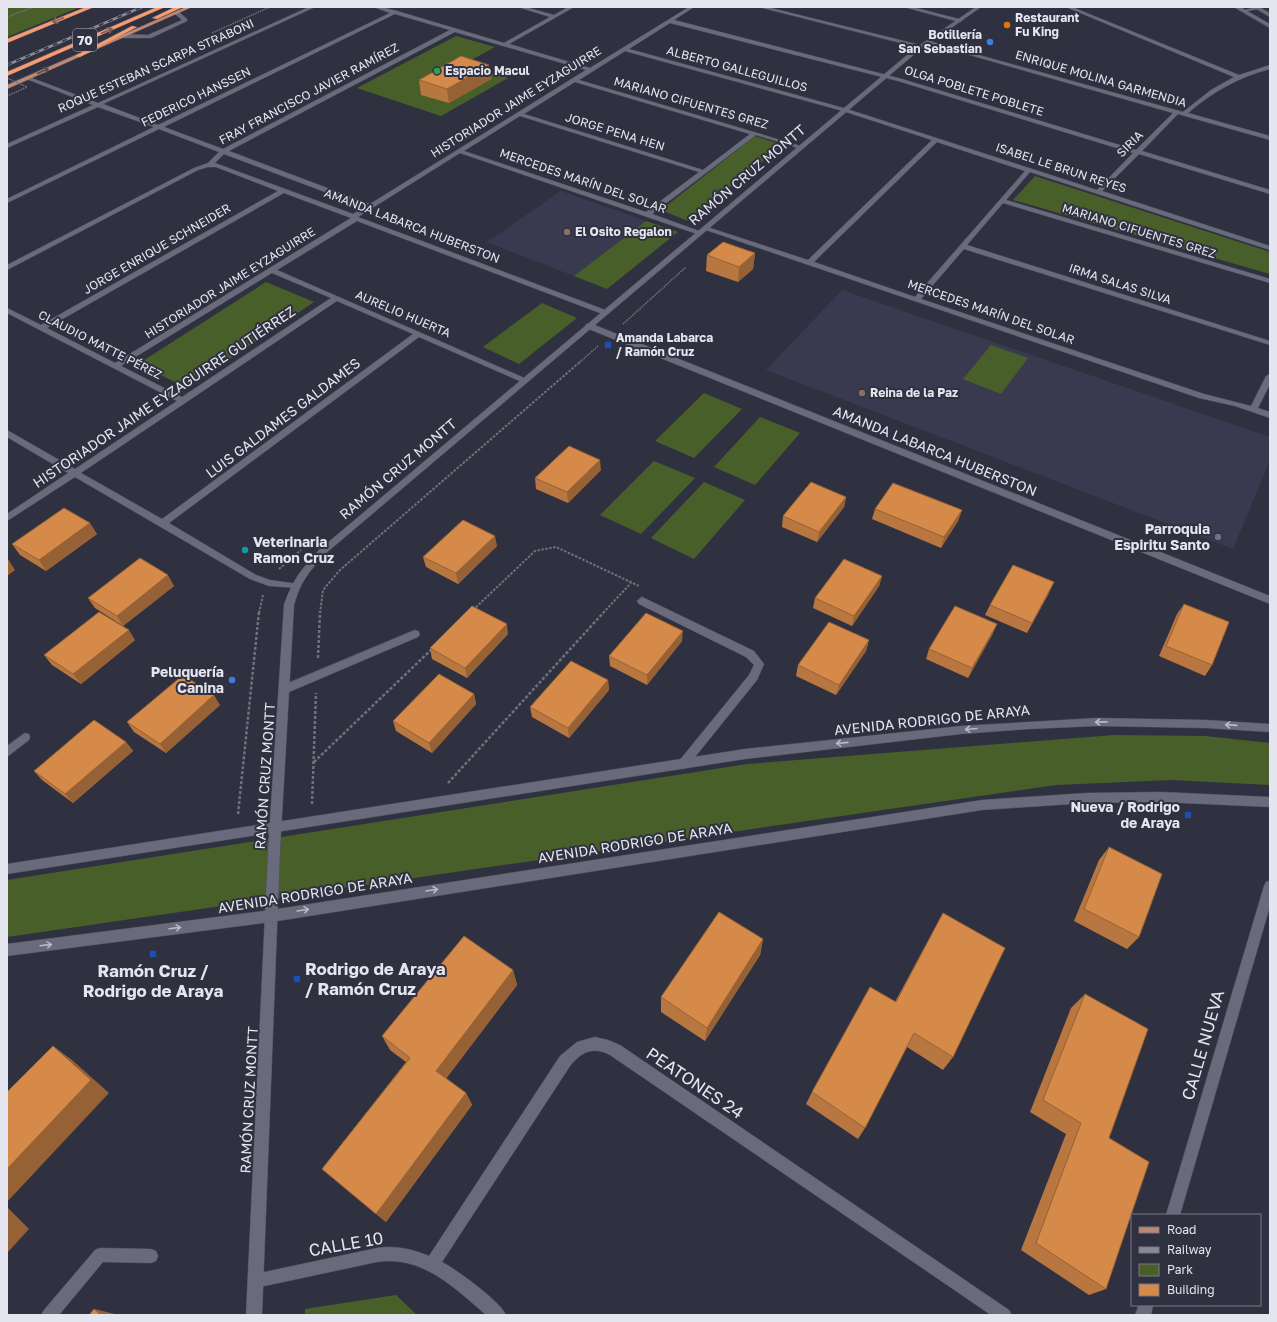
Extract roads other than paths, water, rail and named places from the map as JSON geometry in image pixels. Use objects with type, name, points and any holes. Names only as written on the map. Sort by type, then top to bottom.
[{"type":"highway","name":"70","points":[[7,41],[91,7]]},
{"type":"highway","name":"70","points":[[7,74],[162,7]]},
{"type":"highway","points":[[78,56],[178,10]]},
{"type":"main road","points":[[7,87],[178,10],[190,7]]},
{"type":"street","name":"ROQUE ESTEBAN SCARPA STRABONI","points":[[7,146],[313,7]]},
{"type":"street","points":[[376,7],[590,70]]},
{"type":"street","points":[[520,7],[555,17]]},
{"type":"street","points":[[504,44],[572,7]]},
{"type":"street","name":"HISTORIADOR JAIME EYZAGUIRRE","points":[[116,366],[272,270],[370,206],[692,7]]},
{"type":"street","name":"ENRIQUE MOLINA GARMENDIA","points":[[761,7],[924,44],[1270,138]]},
{"type":"street","points":[[906,7],[960,20]]},
{"type":"street","name":"RAMÓN CRUZ MONTT","points":[[254,1315],[275,829],[285,689],[289,605],[295,586],[302,574],[322,552],[525,380],[924,44],[979,7]]},
{"type":"street","points":[[1068,7],[1238,77]]},
{"type":"street","points":[[1236,7],[1270,26]]},
{"type":"street","points":[[1243,11],[1265,7]]},
{"type":"street","points":[[1257,8],[1270,15]]},
{"type":"street","points":[[123,36],[149,37],[185,20],[178,10]]},
{"type":"street","name":"FEDERICO HANSSEN","points":[[7,201],[395,12]]},
{"type":"street","name":"OLGA POBLETE POBLETE","points":[[670,21],[884,77],[1270,192]]},
{"type":"street","name":"FRAY FRANCISCO JAVIER RAMÍREZ","points":[[7,268],[196,169],[210,164],[215,157],[224,151],[454,30]]},
{"type":"street","name":"ALBERTO GALLEGUILLOS","points":[[624,49],[845,110]]},
{"type":"street","points":[[1184,114],[1209,93],[1238,77],[1270,66]]},
{"type":"street","name":"AMANDA LABARCA HUBERSTON","points":[[28,78],[160,126],[370,206]]},
{"type":"street","name":"MARIANO CIFUENTES GREZ","points":[[574,80],[802,147]]},
{"type":"street","name":"ISABEL LE BRUN REYES","points":[[845,110],[1270,248]]},
{"type":"street","name":"SIRIA","points":[[1098,192],[1177,112]]},
{"type":"street","name":"JORGE PENA HEN","points":[[519,114],[704,172]]},
{"type":"street","points":[[647,215],[755,133]]},
{"type":"street","points":[[809,263],[936,140]]},
{"type":"street","name":"MERCEDES MARÍN DEL SOLAR","points":[[459,151],[647,215],[703,230],[809,263],[1202,396],[1230,402],[1270,414]]},
{"type":"street","name":"AMANDA LABARCA HUBERSTON","points":[[210,164],[222,166],[605,313]]},
{"type":"street","points":[[916,300],[1029,170]]},
{"type":"street","name":"JORGE ENRIQUE SCHNEIDER","points":[[41,328],[284,190]]},
{"type":"street","name":"MARIANO CIFUENTES GREZ","points":[[1002,201],[1270,281]]},
{"type":"street","name":"IRMA SALAS SILVA","points":[[963,246],[1270,342]]},
{"type":"street","name":"AURELIO HUERTA","points":[[272,270],[525,380]]},
{"type":"street","name":"HISTORIADOR JAIME EYZAGUIRRE GUTIÉRREZ","points":[[7,518],[336,298]]},
{"type":"street","name":"CLAUDIO MATTE PÉREZ","points":[[7,310],[183,401]]},
{"type":"street","name":"AMANDA LABARCA HUBERSTON","points":[[589,326],[1270,600]]},
{"type":"street","name":"LUIS GALDAMES GALDAMES","points":[[162,523],[418,334]]},
{"type":"street","points":[[1254,409],[1270,376]]},
{"type":"street","points":[[7,433],[253,578],[269,583],[295,586]]},
{"type":"street","points":[[642,601],[750,654],[759,664],[753,677],[683,764]]},
{"type":"street","points":[[285,689],[415,634]]},
{"type":"street","name":"AVENIDA RODRIGO DE ARAYA","points":[[7,869],[275,829],[744,754],[1028,724],[1152,722],[1270,728]]},
{"type":"street","points":[[7,752],[25,737]]},
{"type":"street","name":"AVENIDA RODRIGO DE ARAYA","points":[[7,950],[271,916],[982,805],[1102,798],[1161,797],[1270,802]]},
{"type":"street","name":"CALLE NUEVA","points":[[1172,1214],[1270,886]]},
{"type":"street","name":"PEATONES 24","points":[[432,1264],[565,1061],[579,1047],[598,1043],[616,1050],[1004,1315]]},
{"type":"street","name":"CALLE 10","points":[[255,1281],[377,1255],[396,1254],[412,1257],[432,1264],[451,1276],[498,1315]]},
{"type":"street","points":[[48,1315],[100,1255],[151,1256]]},
{"type":"railway","points":[[7,65],[142,7]]},
{"type":"place","name":"Restaurant Fu King","points":[[1007,25]]},
{"type":"place","name":"Botillería San Sebastian","points":[[990,42]]},
{"type":"place","name":"Espacio Macul","points":[[437,71]]},
{"type":"place","name":"El Osito Regalon","points":[[567,232]]},
{"type":"place","name":"Amanda Labarca / Ramón Cruz","points":[[608,345]]},
{"type":"place","name":"Reina de la Paz","points":[[862,393]]},
{"type":"place","name":"Parroquia Espiritu Santo","points":[[1218,537]]},
{"type":"place","name":"Veterinaria Ramon Cruz","points":[[245,550]]},
{"type":"place","name":"Peluquería Canina","points":[[232,680]]},
{"type":"place","name":"Nueva / Rodrigo de Araya","points":[[1188,815]]},
{"type":"place","name":"Ramón Cruz / Rodrigo de Araya","points":[[153,954]]},
{"type":"place","name":"Rodrigo de Araya / Ramón Cruz","points":[[297,979]]}]
